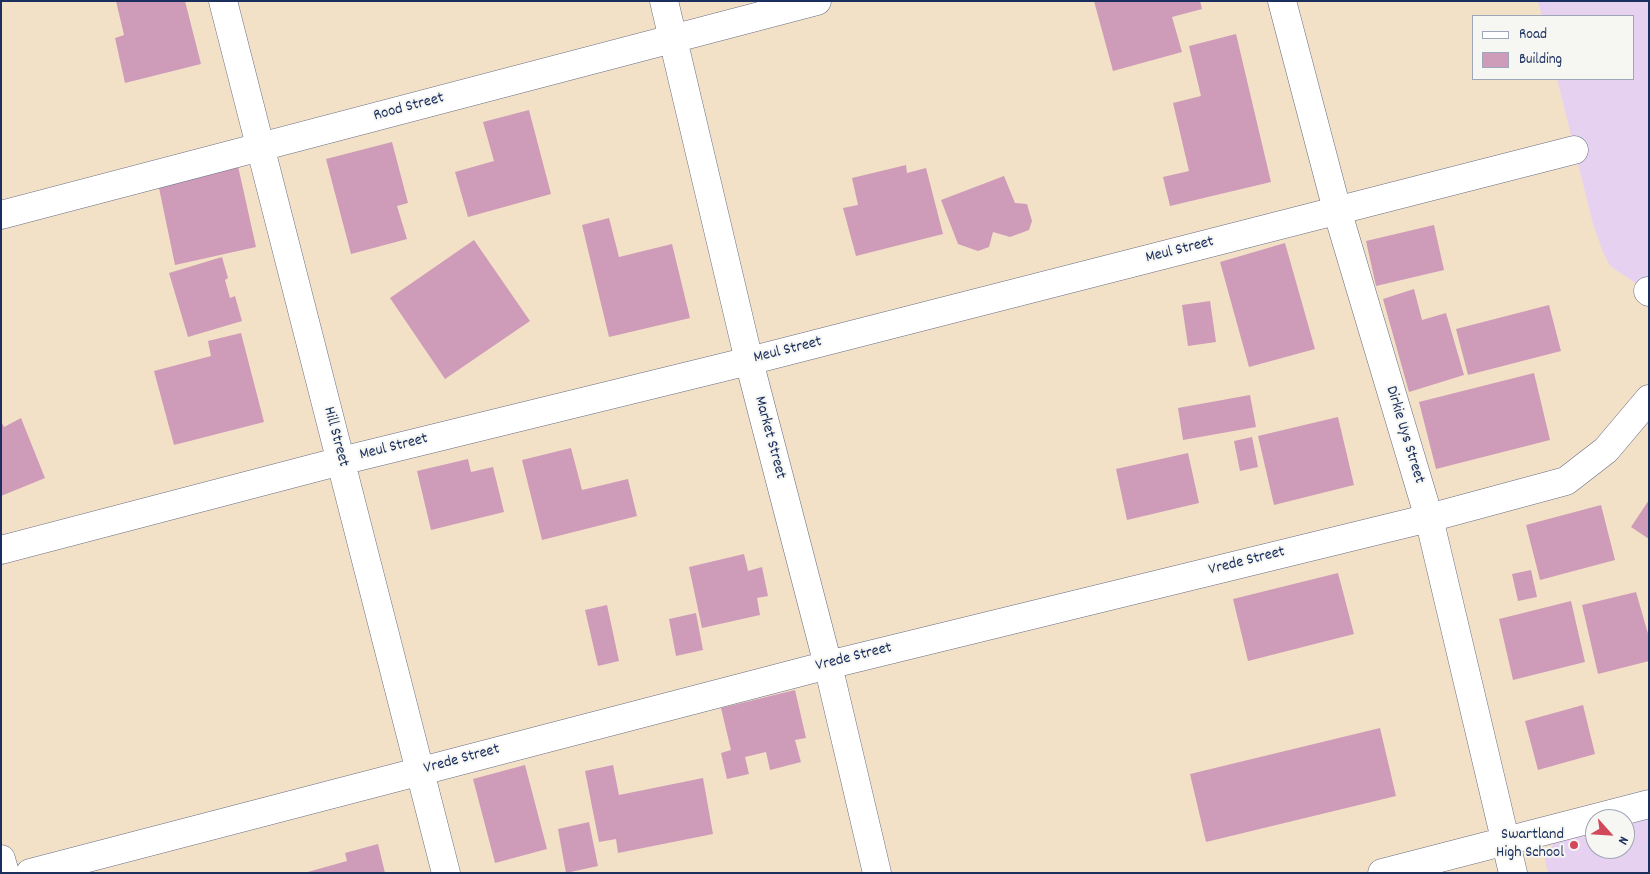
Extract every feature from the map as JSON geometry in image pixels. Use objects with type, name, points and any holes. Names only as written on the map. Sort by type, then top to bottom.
[{"type":"street","name":"Hill Street","points":[[222,1],[446,873]]},
{"type":"street","name":"Market Street","points":[[664,1],[749,361],[828,664],[877,873]]},
{"type":"street","name":"Rood Street","points":[[1,215],[817,1]]},
{"type":"street","name":"Dirkie Uys Street","points":[[1282,1],[1337,210],[1429,518],[1513,873]]},
{"type":"street","name":"Meul Street","points":[[1,550],[341,460],[749,361],[1574,150]]},
{"type":"street","name":"Vrede Street","points":[[30,873],[828,664],[1429,518],[1566,481],[1606,450],[1649,399]]},
{"type":"street","points":[[1382,873],[1649,804]]},
{"type":"street","points":[[1,860],[4,873]]},
{"type":"shaded area","points":[[1538,1],[1649,1],[1649,292],[1610,266],[1603,252],[1593,224],[1557,80],[1635,80],[1635,15],[1542,15]]},
{"type":"shaded area","name":"Swartland High School","points":[[1649,817],[1649,873],[1548,873],[1545,860],[1555,840],[1585,832],[1585,859],[1635,859],[1635,820]]},
{"type":"building","points":[[116,1],[185,1],[201,64],[125,83],[115,38],[124,35]]},
{"type":"building","points":[[1094,1],[1200,1],[1202,9],[1172,17],[1182,52],[1113,71]]},
{"type":"building","points":[[1236,34],[1271,182],[1170,206],[1163,177],[1189,171],[1173,103],[1201,96],[1189,46]]},
{"type":"building","points":[[529,110],[551,194],[468,217],[455,172],[494,161],[483,122]]},
{"type":"building","points":[[392,142],[408,203],[397,206],[407,239],[351,254],[326,159]]},
{"type":"building","points":[[906,165],[907,173],[926,168],[943,234],[856,256],[843,208],[858,205],[852,178]]},
{"type":"building","points":[[238,166],[256,247],[175,265],[158,183]]},
{"type":"building","points":[[1004,176],[1015,203],[1027,204],[1032,221],[1029,230],[1010,237],[993,232],[989,247],[978,251],[958,244],[941,200]]},
{"type":"building","points":[[609,218],[619,257],[672,244],[690,318],[609,337],[582,225]]},
{"type":"building","points":[[1434,225],[1444,270],[1376,286],[1366,241]]},
{"type":"building","points":[[474,240],[530,321],[445,379],[390,298]]},
{"type":"building","points":[[1285,243],[1315,349],[1249,367],[1220,262]]},
{"type":"building","points":[[222,257],[228,278],[225,280],[230,298],[235,296],[242,321],[188,337],[169,273]]},
{"type":"building","points":[[1414,289],[1422,320],[1446,313],[1464,375],[1409,392],[1383,299]]},
{"type":"building","points":[[1210,301],[1216,342],[1188,346],[1182,305]]},
{"type":"building","points":[[1549,305],[1561,351],[1468,375],[1456,329]]},
{"type":"building","points":[[241,333],[264,422],[174,445],[154,371],[211,356],[208,341]]},
{"type":"building","points":[[1534,373],[1550,440],[1436,469],[1419,402]]},
{"type":"building","points":[[1250,395],[1256,427],[1183,440],[1178,408]]},
{"type":"building","points":[[1338,417],[1354,485],[1274,505],[1258,436]]},
{"type":"building","points":[[21,418],[45,478],[1,496],[1,421],[4,427]]},
{"type":"building","points":[[1252,437],[1258,467],[1240,471],[1234,441]]},
{"type":"building","points":[[571,448],[582,490],[628,479],[637,516],[542,540],[522,460]]},
{"type":"building","points":[[1188,453],[1199,503],[1127,520],[1116,469]]},
{"type":"building","points":[[468,459],[471,472],[493,467],[504,512],[431,530],[417,471]]},
{"type":"building","points":[[1649,500],[1649,539],[1631,527]]},
{"type":"building","points":[[1601,505],[1615,560],[1540,580],[1526,525]]},
{"type":"building","points":[[744,554],[748,571],[762,567],[768,596],[757,598],[760,615],[702,628],[689,567]]},
{"type":"building","points":[[1531,570],[1537,597],[1518,601],[1512,574]]},
{"type":"building","points":[[1338,573],[1354,634],[1248,661],[1233,599]]},
{"type":"building","points":[[1636,592],[1649,637],[1649,661],[1598,674],[1582,605]]},
{"type":"building","points":[[1571,601],[1585,662],[1513,680],[1499,619]]},
{"type":"building","points":[[607,605],[619,661],[598,666],[585,610]]},
{"type":"building","points":[[696,613],[703,650],[676,656],[669,619]]},
{"type":"building","points":[[795,690],[806,738],[795,740],[801,762],[770,770],[766,752],[745,757],[749,774],[727,779],[721,753],[731,750],[721,708]]},
{"type":"building","points":[[1583,705],[1595,754],[1538,770],[1525,721]]},
{"type":"building","points":[[1380,728],[1396,796],[1206,842],[1190,774]]},
{"type":"building","points":[[525,765],[547,849],[495,863],[473,779]]},
{"type":"building","points":[[613,765],[619,795],[703,778],[713,834],[618,853],[616,839],[599,842],[585,771]]},
{"type":"building","points":[[589,822],[598,866],[566,873],[558,829]]},
{"type":"building","points":[[378,844],[385,873],[304,873],[347,861],[345,853]]},
{"type":"place","name":"Swartland High School","points":[[1574,845]]}]
